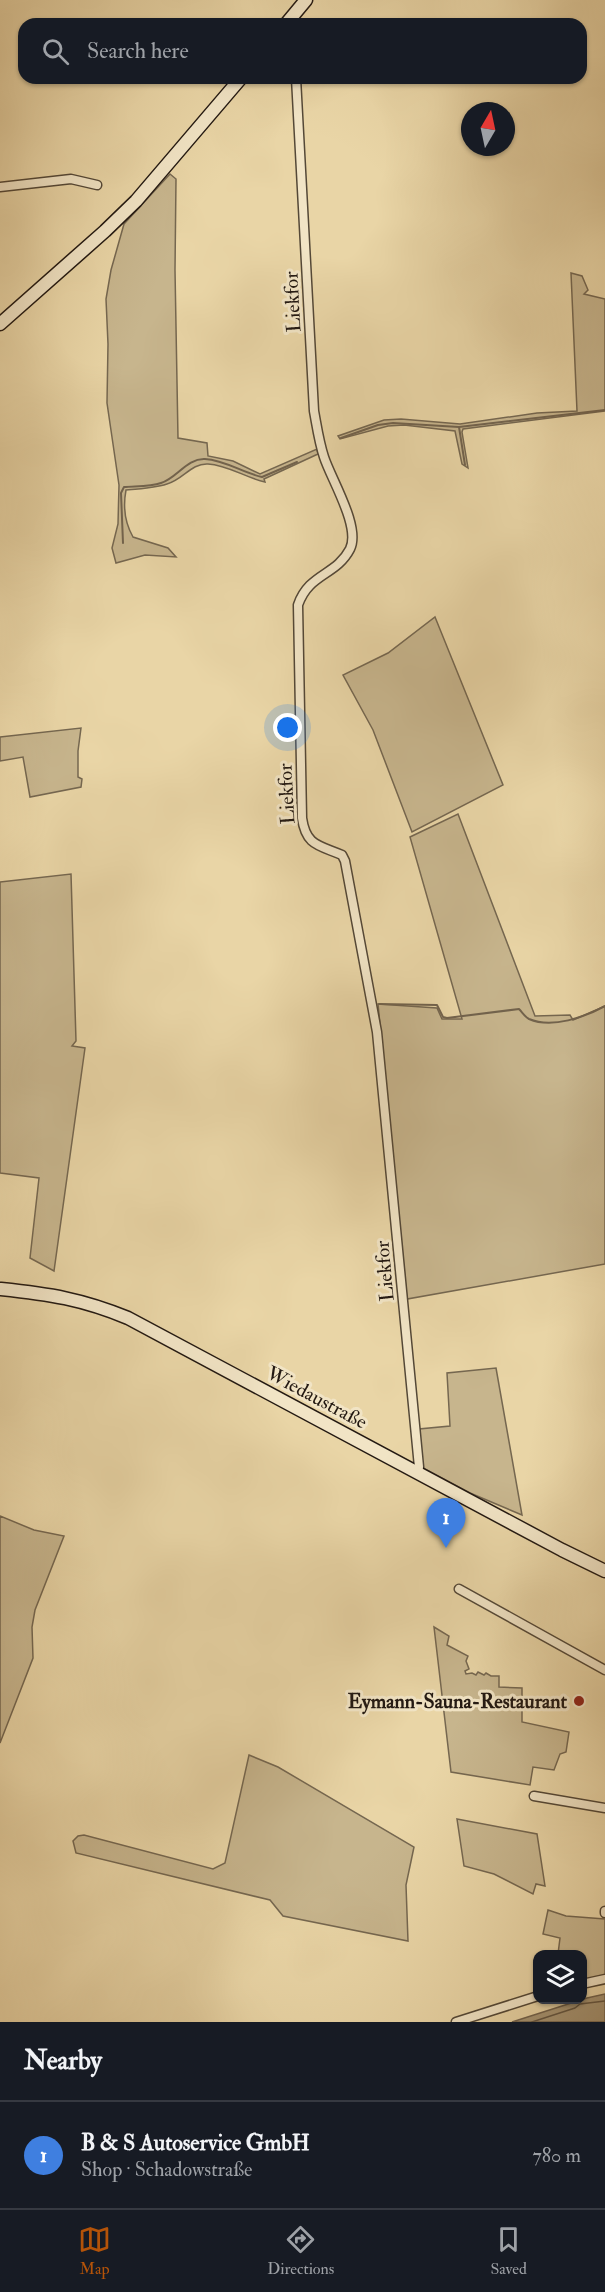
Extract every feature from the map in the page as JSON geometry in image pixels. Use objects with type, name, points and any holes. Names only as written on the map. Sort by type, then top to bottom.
[{"type":"main road","points":[[291,18],[306,0]]},
{"type":"main road","points":[[0,324],[118,215],[167,166],[236,84]]},
{"type":"main road","name":"Wiedaustraße","points":[[0,1288],[64,1296],[99,1306],[128,1318],[562,1550],[605,1570]]},
{"type":"street","name":"Liekfor","points":[[296,84],[314,411],[324,457],[353,529],[352,546],[342,561],[309,584],[298,605],[302,818],[307,837],[312,843],[342,855],[345,861],[373,1005],[414,1408],[418,1473]]},
{"type":"street","points":[[0,187],[71,179],[97,185]]},
{"type":"street","points":[[459,1589],[605,1670]]},
{"type":"street","points":[[534,1796],[605,1808]]},
{"type":"street","points":[[587,1983],[605,1979]]},
{"type":"street","points":[[456,2022],[533,1997]]},
{"type":"shaded area","points":[[170,174],[176,179],[178,438],[207,443],[208,456],[233,461],[260,474],[317,449],[318,454],[264,479],[265,482],[223,467],[202,464],[173,482],[126,490],[125,514],[133,537],[168,548],[176,557],[145,555],[116,563],[112,548],[118,524],[119,485],[107,403],[106,299],[111,270],[124,224]]},
{"type":"shaded area","points":[[571,273],[582,276],[588,290],[584,294],[605,299],[605,411],[463,429],[468,468],[462,464],[455,431],[404,425],[388,426],[340,439],[338,436],[384,420],[401,419],[460,424],[537,413],[577,411]]},
{"type":"shaded area","points":[[435,617],[503,785],[412,832],[373,730],[343,675],[388,653]]},
{"type":"shaded area","points":[[81,728],[78,777],[82,779],[81,787],[30,797],[23,757],[0,761],[0,737]]},
{"type":"shaded area","points":[[458,814],[535,1016],[570,1015],[573,1020],[605,1006],[605,1264],[407,1299],[378,1004],[437,1008],[442,1019],[462,1019],[410,837]]},
{"type":"shaded area","points":[[71,874],[76,1041],[72,1046],[85,1048],[54,1271],[30,1258],[39,1178],[0,1173],[0,882]]},
{"type":"shaded area","points":[[496,1368],[522,1515],[470,1493],[423,1468],[419,1429],[450,1426],[447,1373]]},
{"type":"shaded area","points":[[0,1516],[34,1530],[64,1536],[35,1610],[32,1627],[33,1658],[0,1743]]},
{"type":"shaded area","points":[[434,1627],[449,1636],[447,1645],[468,1656],[466,1661],[469,1669],[465,1671],[466,1674],[476,1675],[478,1672],[484,1675],[486,1673],[499,1676],[499,1687],[522,1688],[522,1722],[569,1732],[566,1752],[560,1754],[554,1770],[533,1767],[530,1785],[451,1772]]},
{"type":"shaded area","points":[[249,1755],[278,1767],[414,1847],[406,1885],[408,1941],[283,1916],[270,1900],[76,1853],[73,1841],[78,1836],[84,1835],[213,1869],[225,1863]]},
{"type":"shaded area","points":[[457,1819],[537,1834],[545,1886],[536,1884],[533,1894],[494,1874],[464,1866]]},
{"type":"shaded area","points":[[548,1910],[566,1916],[605,1919],[605,1976],[587,1980],[587,1950],[558,1950],[560,1938],[543,1934]]},
{"type":"water","points":[[605,1994],[605,2022],[512,2022],[568,2004],[587,2004],[587,1998]]},
{"type":"waterway","points":[[341,438],[378,425],[393,423],[459,427],[605,410]]},
{"type":"waterway","points":[[459,427],[465,465]]},
{"type":"waterway","points":[[123,543],[121,493],[124,487],[161,483],[187,465],[205,459],[262,477],[297,462]]},
{"type":"waterway","points":[[379,1004],[437,1005],[443,1017],[447,1018],[519,1009],[529,1019],[548,1023],[578,1018],[605,1006]]},
{"type":"place","name":"B & S Autoservice GmbH","points":[[446,1548]]},
{"type":"place","name":"Eymann-Sauna-Restaurant","points":[[579,1701]]}]
